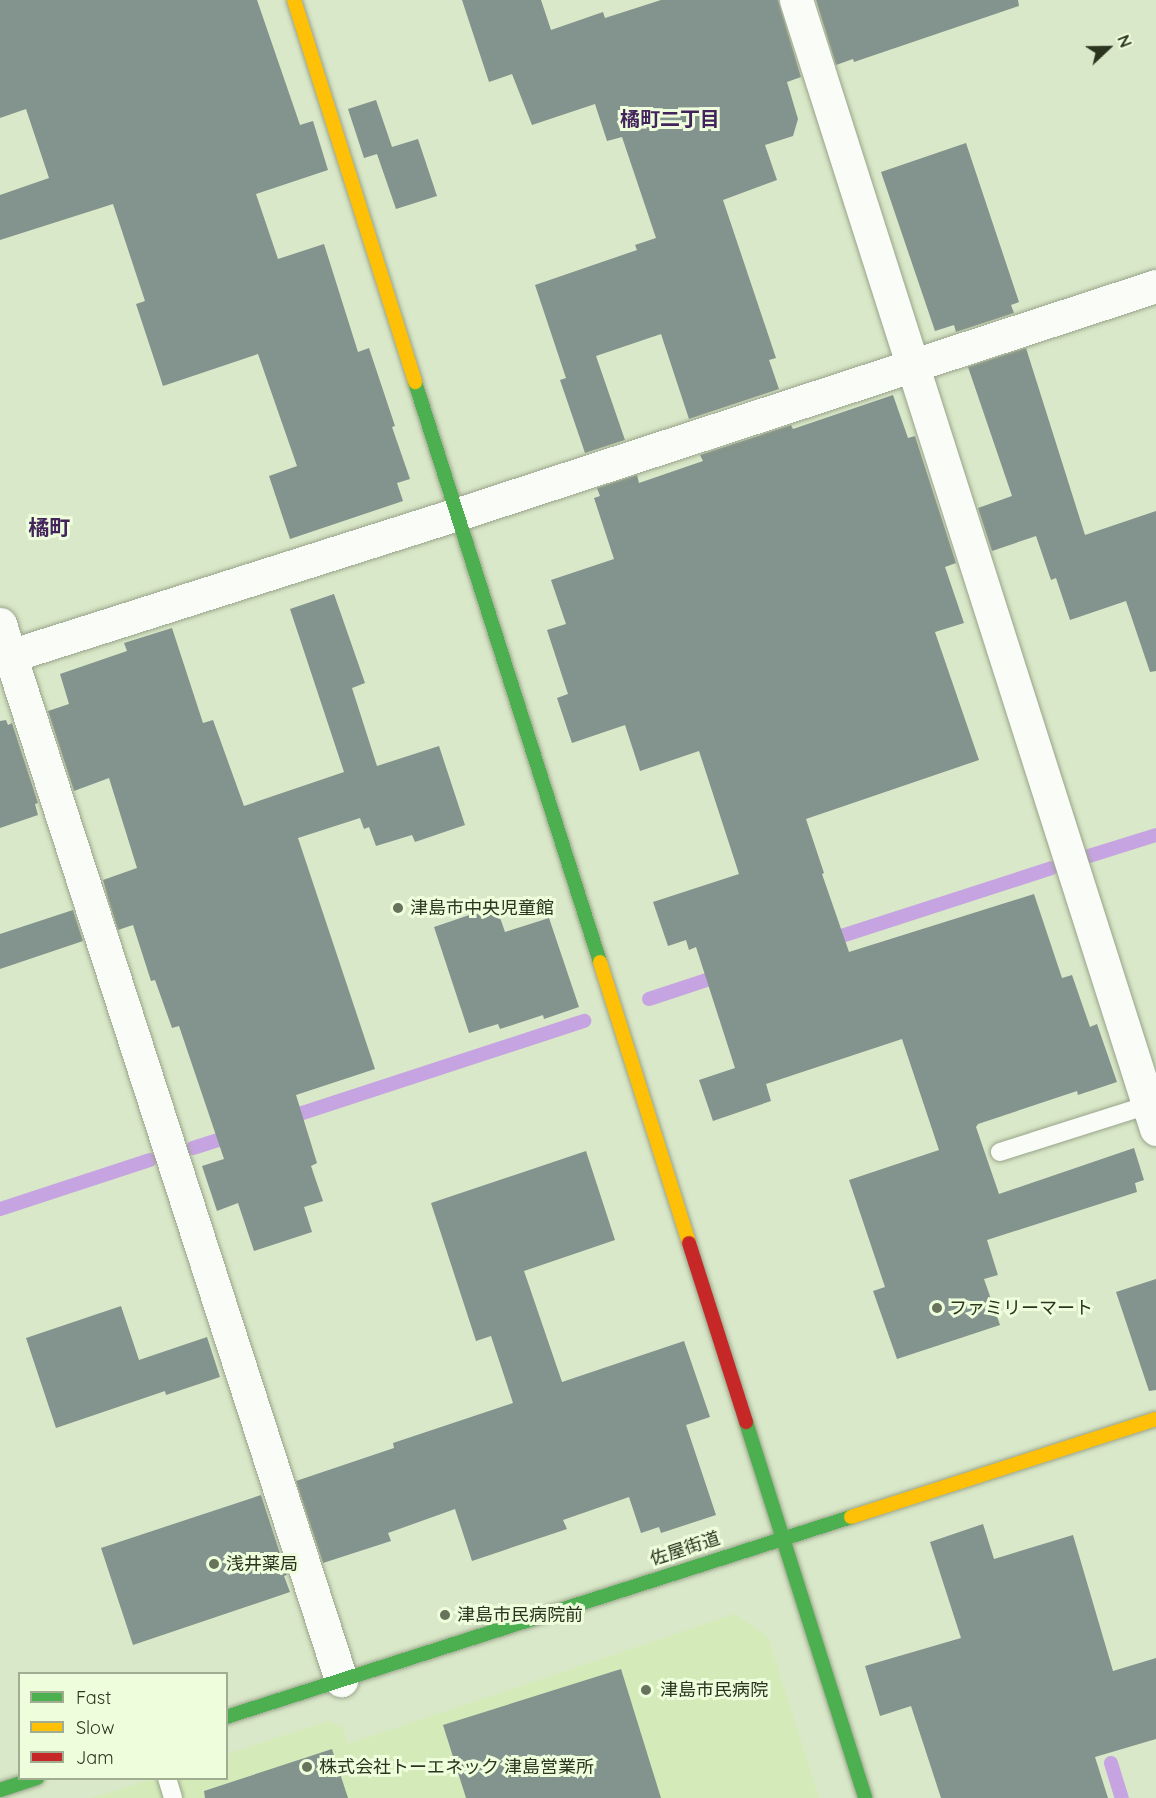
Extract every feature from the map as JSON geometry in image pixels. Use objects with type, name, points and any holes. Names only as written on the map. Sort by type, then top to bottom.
[{"type":"street","points":[[294,0],[864,1798]]},
{"type":"street","points":[[796,0],[1152,1117]]},
{"type":"street","points":[[5,657],[458,514],[1156,286]]},
{"type":"street","points":[[0,624],[5,657],[341,1680]]},
{"type":"street","name":"佐屋街道","points":[[228,1716],[1156,1419]]},
{"type":"street","points":[[0,1790],[34,1780]]},
{"type":"lane","points":[[1000,1152],[1152,1117]]},
{"type":"lane","points":[[167,1780],[173,1798]]},
{"type":"shaded area","name":"津島市民病院","points":[[735,1614],[768,1637],[819,1798],[92,1798],[149,1780],[228,1780],[228,1754],[328,1721],[343,1727],[348,1744]]},
{"type":"building","points":[[0,0],[257,0],[300,125],[313,121],[328,170],[256,194],[278,259],[324,244],[358,352],[369,348],[395,426],[392,427],[410,479],[397,483],[403,501],[290,539],[269,476],[297,466],[258,354],[163,386],[136,304],[145,301],[113,204],[0,240],[0,195],[49,178],[26,109],[0,118]]},
{"type":"building","points":[[462,0],[541,0],[551,30],[603,12],[605,18],[661,0],[778,0],[801,77],[787,82],[798,119],[793,136],[765,145],[777,180],[723,200],[776,358],[769,360],[779,389],[689,419],[661,334],[596,356],[625,440],[585,453],[560,380],[566,378],[535,285],[637,250],[635,245],[656,238],[622,137],[607,141],[595,104],[532,125],[512,74],[489,82]]},
{"type":"building","points":[[816,0],[1018,0],[1019,6],[854,62],[853,59],[836,65]]},
{"type":"building","points":[[376,100],[392,147],[418,139],[437,196],[396,209],[377,154],[364,158],[348,109]]},
{"type":"building","points":[[966,143],[1019,302],[1011,305],[1014,313],[956,332],[954,325],[935,331],[881,172]]},
{"type":"building","points":[[1026,348],[1085,535],[1156,511],[1156,671],[1150,672],[1126,601],[1070,620],[1056,578],[1051,580],[1036,536],[992,551],[978,508],[1012,496],[968,367]]},
{"type":"building","points":[[893,395],[908,438],[915,436],[956,563],[945,567],[964,623],[935,632],[979,760],[806,819],[824,873],[822,874],[849,952],[1034,894],[1062,978],[1072,975],[1090,1027],[1097,1024],[1117,1082],[1078,1095],[1077,1091],[978,1124],[976,1127],[999,1194],[1134,1148],[1144,1180],[1135,1183],[1137,1192],[987,1240],[998,1275],[984,1279],[1000,1325],[897,1359],[873,1291],[885,1287],[849,1180],[939,1150],[902,1039],[766,1084],[771,1101],[713,1121],[699,1080],[735,1068],[696,947],[689,950],[686,940],[668,946],[653,902],[739,874],[699,751],[640,771],[625,725],[572,743],[557,698],[568,694],[547,630],[566,624],[551,580],[614,559],[594,498],[600,496],[597,488],[637,475],[639,483],[703,461],[700,455],[791,425],[793,429]]},
{"type":"building","points":[[334,594],[365,683],[352,688],[377,766],[439,746],[465,825],[415,842],[412,835],[376,846],[369,827],[364,829],[360,818],[298,838],[375,1069],[296,1095],[317,1163],[311,1166],[323,1201],[304,1207],[312,1232],[254,1251],[238,1203],[217,1211],[202,1166],[224,1159],[179,1026],[172,1028],[155,980],[151,981],[133,925],[118,930],[108,898],[103,880],[137,868],[109,778],[74,791],[48,711],[69,704],[60,674],[127,651],[124,643],[172,628],[203,723],[213,720],[244,806],[344,772],[290,609]]},
{"type":"building","points":[[6,720],[8,725],[12,723],[38,803],[35,804],[38,815],[0,828],[0,721]]},
{"type":"building","points":[[496,906],[505,932],[549,918],[579,1007],[544,1019],[543,1015],[500,1029],[498,1024],[469,1033],[434,927]]},
{"type":"building","points":[[73,910],[83,941],[0,969],[0,934]]},
{"type":"building","points":[[586,1151],[615,1240],[524,1271],[562,1382],[684,1341],[710,1417],[686,1425],[716,1515],[661,1533],[659,1527],[641,1533],[629,1497],[563,1520],[567,1529],[472,1561],[455,1509],[388,1533],[391,1541],[323,1563],[296,1481],[394,1448],[393,1443],[513,1403],[491,1336],[476,1341],[431,1203]]},
{"type":"building","points":[[1156,1279],[1156,1390],[1149,1391],[1116,1292]]},
{"type":"building","points":[[121,1306],[139,1360],[207,1337],[220,1377],[166,1395],[165,1391],[56,1428],[26,1338]]},
{"type":"building","name":"浅井薬局","points":[[261,1495],[287,1575],[284,1576],[290,1592],[133,1645],[101,1548]]},
{"type":"building","points":[[983,1524],[994,1559],[1073,1535],[1113,1671],[1156,1658],[1156,1739],[1095,1757],[1108,1798],[941,1798],[911,1706],[880,1716],[865,1666],[961,1638],[930,1542]]},
{"type":"building","points":[[621,1669],[661,1798],[466,1798],[443,1725]]},
{"type":"building","name":"株式会社トーエネック 津島営業所","points":[[332,1749],[348,1798],[205,1798],[204,1791]]},
{"type":"waterway","points":[[1089,856],[1156,835]]},
{"type":"waterway","points":[[826,941],[1052,868]]},
{"type":"waterway","points":[[649,999],[722,975]]},
{"type":"waterway","points":[[284,1119],[584,1021]]},
{"type":"waterway","points":[[193,1148],[234,1135]]},
{"type":"waterway","points":[[0,1209],[150,1160]]},
{"type":"waterway","points":[[1111,1763],[1122,1798]]},
{"type":"traffic: fast","points":[[415,382],[600,962]]},
{"type":"traffic: fast","points":[[746,1422],[865,1798]]},
{"type":"traffic: fast","points":[[228,1716],[851,1517]]},
{"type":"traffic: fast","points":[[0,1790],[31,1780]]},
{"type":"traffic: slow","points":[[294,0],[415,382]]},
{"type":"traffic: slow","points":[[600,962],[689,1243]]},
{"type":"traffic: slow","points":[[851,1517],[1156,1419]]},
{"type":"traffic: jam","points":[[689,1243],[746,1422]]},
{"type":"place","name":"津島市中央児童館","points":[[398,908]]},
{"type":"place","name":"ファミリーマート","points":[[937,1308]]},
{"type":"place","name":"浅井薬局","points":[[214,1564]]},
{"type":"place","name":"津島市民病院前","points":[[445,1615]]},
{"type":"place","name":"津島市民病院","points":[[646,1690]]},
{"type":"place","name":"株式会社トーエネック 津島営業所","points":[[307,1767]]},
{"type":"district","name":"橘町二丁目","points":[[670,118]]},
{"type":"district","name":"橘町","points":[[49,527]]}]
